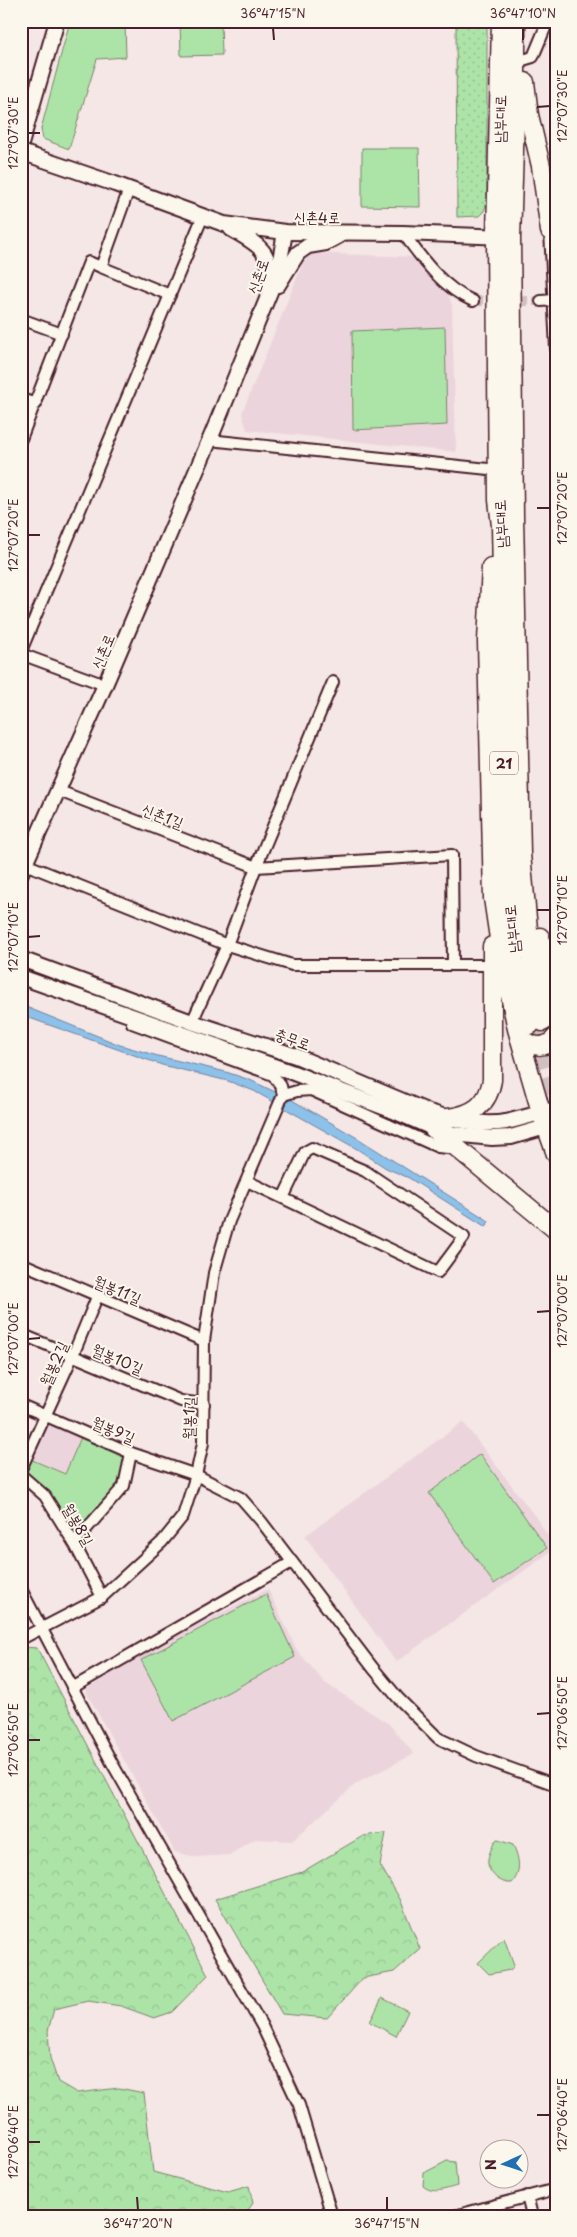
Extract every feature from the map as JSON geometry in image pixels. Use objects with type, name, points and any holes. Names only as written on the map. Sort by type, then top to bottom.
[{"type":"highway","name":"남부대로","points":[[501,21],[504,237],[514,516],[520,854],[537,1025]]},
{"type":"highway","name":"남부대로","points":[[516,21],[504,237],[498,470],[503,612],[504,864],[514,961],[537,1025]]},
{"type":"highway","points":[[516,41],[523,60],[529,115],[541,166],[550,231]]},
{"type":"highway","points":[[448,1118],[471,1113],[480,1107],[490,1090],[492,1080],[493,898],[487,641],[491,524],[498,500]]},
{"type":"highway","points":[[493,898],[501,952],[537,1025],[556,1154]]},
{"type":"highway","points":[[537,1025],[533,1046],[543,1046],[556,1038]]},
{"type":"highway","points":[[433,1128],[556,1230]]},
{"type":"highway","points":[[556,1144],[556,1154]]},
{"type":"street","points":[[21,144],[57,21]]},
{"type":"street","points":[[523,60],[533,57],[548,21]]},
{"type":"street","name":"신촌4로","points":[[21,152],[130,189],[224,224],[286,232],[403,233],[504,237]]},
{"type":"street","points":[[101,267],[130,189]]},
{"type":"street","points":[[105,686],[21,653],[203,216]]},
{"type":"street","points":[[224,224],[259,245],[266,255],[271,268],[269,294]]},
{"type":"street","points":[[550,231],[556,350]]},
{"type":"street","name":"신촌로","points":[[24,860],[58,791],[105,686],[209,440],[278,272],[286,232]]},
{"type":"street","points":[[269,294],[281,282],[298,253],[308,246],[326,243],[345,233]]},
{"type":"street","points":[[403,233],[423,261],[461,296],[473,301]]},
{"type":"street","points":[[21,439],[89,262],[170,295]]},
{"type":"street","points":[[541,301],[554,300]]},
{"type":"street","points":[[21,319],[62,334]]},
{"type":"street","points":[[21,399],[36,404]]},
{"type":"street","points":[[209,440],[498,470]]},
{"type":"street","points":[[192,1022],[227,945],[256,867],[333,682]]},
{"type":"street","name":"신촌1길","points":[[58,791],[256,867],[452,855],[453,965]]},
{"type":"street","points":[[24,860],[227,945],[292,965],[492,965]]},
{"type":"street","name":"충무로","points":[[21,959],[192,1022],[296,1056],[429,1112],[448,1118],[491,1123],[550,1118]]},
{"type":"street","points":[[21,977],[291,1072],[433,1128],[454,1134],[492,1138],[511,1137],[550,1118]]},
{"type":"street","points":[[80,997],[99,1009],[141,1026],[273,1075],[281,1086],[283,1095],[296,1091],[311,1090],[438,1148],[459,1149]]},
{"type":"street","name":"월봉1길","points":[[21,1639],[102,1597],[162,1542],[183,1516],[196,1475],[203,1443],[204,1341],[214,1273],[229,1221],[283,1095]]},
{"type":"street","points":[[247,1181],[438,1272],[464,1237],[365,1171],[312,1148],[305,1152],[283,1198]]},
{"type":"street","name":"월봉11길","points":[[21,1263],[204,1341]]},
{"type":"street","name":"월봉2길","points":[[21,1469],[98,1297]]},
{"type":"street","name":"월봉10길","points":[[21,1334],[182,1401],[204,1404]]},
{"type":"street","name":"월봉9길","points":[[21,1405],[131,1453],[196,1475],[241,1498],[391,1690],[438,1738],[476,1756],[556,1785]]},
{"type":"street","points":[[74,1543],[124,1486],[131,1453]]},
{"type":"street","name":"월봉8길","points":[[21,1475],[45,1496],[74,1543],[102,1597]]},
{"type":"street","points":[[72,1688],[292,1562]]},
{"type":"street","points":[[21,1589],[112,1763],[262,2026],[300,2105],[332,2216]]},
{"type":"street","points":[[454,2216],[556,2189]]},
{"type":"street","points":[[527,2196],[532,2216]]},
{"type":"shaded area","points":[[307,253],[413,257],[447,291],[452,306],[456,452],[247,430],[242,413]]},
{"type":"shaded area","points":[[463,1422],[537,1519],[556,1548],[396,1662],[305,1536]]},
{"type":"shaded area","points":[[53,1425],[82,1435],[65,1474],[30,1459],[45,1426]]},
{"type":"shaded area","points":[[268,1589],[297,1650],[325,1683],[389,1724],[414,1754],[357,1783],[292,1841],[255,1839],[229,1855],[195,1857],[175,1852],[85,1690],[149,1649]]},
{"type":"green space","points":[[70,21],[125,21],[126,57],[97,59],[69,149],[43,139],[41,129]]},
{"type":"green space","points":[[180,21],[221,21],[222,55],[181,56]]},
{"type":"green space","points":[[456,21],[487,21],[487,201],[484,211],[479,216],[457,217]]},
{"type":"green space","points":[[362,148],[419,148],[420,207],[362,206]]},
{"type":"green space","points":[[445,327],[447,425],[353,430],[352,331]]},
{"type":"green space","points":[[82,1435],[121,1452],[126,1463],[121,1485],[77,1535],[73,1535],[23,1473],[30,1459],[65,1474]]},
{"type":"green space","points":[[480,1454],[547,1548],[494,1584],[429,1493]]},
{"type":"green space","points":[[266,1594],[295,1657],[173,1721],[141,1660]]},
{"type":"green space","points":[[24,1647],[37,1648],[208,1975],[172,2012],[154,2018],[121,2006],[88,2001],[54,2009],[48,2031],[50,2058],[58,2082],[77,2093],[119,2088],[144,2093],[153,2172],[228,2192],[249,2186],[253,2203],[244,2216],[21,2216],[21,1649]]},
{"type":"green space","points":[[386,1833],[380,1865],[400,1899],[420,1949],[394,1972],[363,1978],[327,2018],[282,2014],[215,1899],[302,1872],[363,1836]]},
{"type":"green space","points":[[498,1840],[513,1845],[517,1854],[518,1869],[512,1883],[500,1880],[489,1868],[489,1855],[495,1841]]},
{"type":"green space","points":[[504,1938],[514,1966],[510,1970],[489,1974],[478,1963]]},
{"type":"green space","points":[[382,1998],[408,2011],[396,2036],[370,2022]]},
{"type":"green space","points":[[447,2161],[455,2162],[457,2186],[435,2191],[423,2186],[424,2173]]},
{"type":"water","points":[[21,1005],[120,1045],[250,1080],[292,1100],[359,1139],[489,1221],[486,1227],[409,1178],[386,1168],[357,1149],[254,1091],[228,1081],[162,1065],[21,1015]]},
{"type":"tunnel","points":[[473,301],[541,301]]},
{"type":"tunnel","points":[[530,1025],[556,1107]]}]
